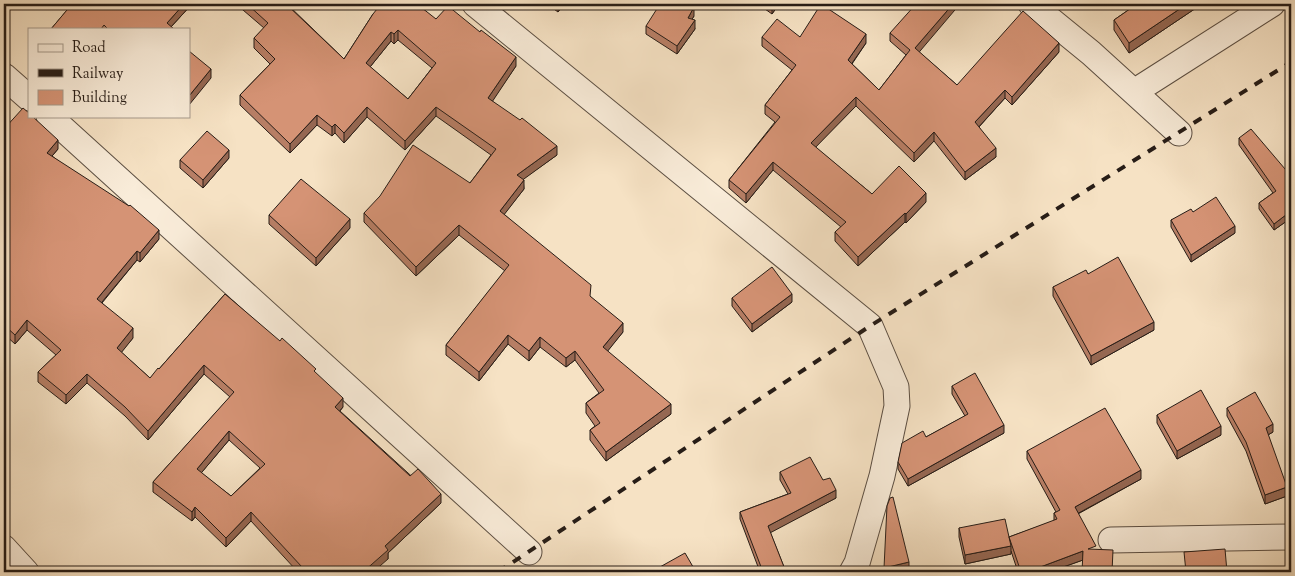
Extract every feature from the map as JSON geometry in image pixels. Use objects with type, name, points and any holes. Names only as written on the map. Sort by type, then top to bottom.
[{"type":"street","points":[[475,4],[870,326],[896,387],[897,406],[882,476],[857,563],[852,572]]},
{"type":"street","points":[[1031,4],[1091,54],[1178,133]]},
{"type":"street","points":[[1134,92],[1272,4]]},
{"type":"street","points":[[4,76],[28,97]]},
{"type":"street","points":[[51,118],[529,552]]},
{"type":"street","points":[[1111,540],[1291,537]]},
{"type":"street","points":[[4,548],[26,572]]},
{"type":"building","points":[[72,4],[184,4],[167,23],[173,28],[107,28],[104,25],[102,28],[52,28]]},
{"type":"building","points":[[247,4],[286,4],[344,59],[381,4],[417,4],[436,19],[448,6],[480,32],[481,30],[516,57],[488,98],[520,120],[522,118],[557,146],[517,175],[524,180],[500,211],[591,285],[590,296],[623,323],[603,347],[671,404],[606,452],[590,430],[600,423],[586,403],[604,390],[575,351],[566,358],[540,337],[529,351],[508,335],[479,372],[446,345],[509,265],[459,225],[416,267],[364,213],[380,196],[413,145],[470,183],[496,149],[436,107],[405,141],[367,107],[344,133],[335,124],[332,127],[317,115],[290,144],[240,95],[275,59],[254,38],[268,23]],"holes":[[[398,30],[436,63],[408,99],[366,63],[391,32],[394,34]]]},
{"type":"building","points":[[660,4],[689,4],[694,7],[688,18],[695,20],[677,46],[646,26]]},
{"type":"building","points":[[821,4],[866,34],[848,60],[879,90],[910,50],[890,33],[916,4],[953,4],[915,48],[957,85],[1023,11],[1059,43],[1012,97],[1005,90],[975,122],[996,148],[965,172],[934,132],[914,153],[856,97],[811,143],[872,194],[899,166],[926,193],[906,214],[858,257],[835,232],[846,222],[773,162],[746,194],[729,180],[780,117],[765,105],[796,65],[762,37],[777,19],[800,37]]},
{"type":"building","points":[[1137,4],[1187,4],[1129,43],[1114,20]]},
{"type":"building","points":[[190,52],[211,69],[190,95]]},
{"type":"building","points":[[23,108],[28,112],[28,118],[34,118],[58,140],[47,153],[130,205],[159,230],[140,253],[137,251],[97,299],[133,328],[117,348],[150,378],[225,294],[280,341],[282,338],[316,369],[314,371],[343,398],[335,407],[410,476],[418,469],[441,494],[385,546],[388,550],[363,572],[293,572],[302,567],[251,512],[226,538],[195,507],[192,512],[153,482],[234,392],[204,365],[148,431],[125,407],[87,374],[66,395],[38,372],[61,350],[27,320],[15,335],[4,325],[4,283],[7,279],[4,275],[4,129]],"holes":[[[229,431],[265,464],[231,496],[197,469]]]},
{"type":"building","points":[[1251,129],[1291,176],[1291,211],[1274,224],[1259,203],[1276,191],[1239,138]]},
{"type":"building","points":[[207,131],[229,150],[203,180],[180,160]]},
{"type":"building","points":[[301,179],[350,219],[316,258],[269,215]]},
{"type":"building","points":[[1216,197],[1235,226],[1191,255],[1171,220],[1191,209],[1193,212]]},
{"type":"building","points":[[1118,257],[1154,322],[1091,356],[1053,287],[1086,270],[1088,274]]},
{"type":"building","points":[[772,267],[792,294],[752,324],[732,298]]},
{"type":"building","points":[[975,373],[1004,425],[908,479],[898,462],[902,443],[923,431],[926,437],[968,414],[952,386]]},
{"type":"building","points":[[1201,390],[1221,426],[1177,451],[1157,415]]},
{"type":"building","points":[[1255,392],[1273,424],[1266,428],[1287,487],[1265,495],[1246,442],[1227,408]]},
{"type":"building","points":[[1105,408],[1141,470],[1075,507],[1096,546],[1088,549],[1113,550],[1112,572],[1082,572],[1083,551],[1027,572],[1021,572],[1009,537],[1057,519],[1054,513],[1060,510],[1027,451]]},
{"type":"building","points":[[810,457],[823,480],[830,478],[836,490],[768,526],[786,572],[763,572],[740,512],[791,493],[780,472]]},
{"type":"building","points":[[893,497],[909,562],[884,568],[887,506],[890,498]]},
{"type":"building","points":[[1005,519],[1011,546],[965,555],[959,528]]},
{"type":"building","points":[[1225,549],[1227,572],[1186,572],[1184,552]]},
{"type":"building","points":[[685,553],[696,572],[651,572]]},
{"type":"railway","points":[[498,572],[870,326],[1291,62]]}]
